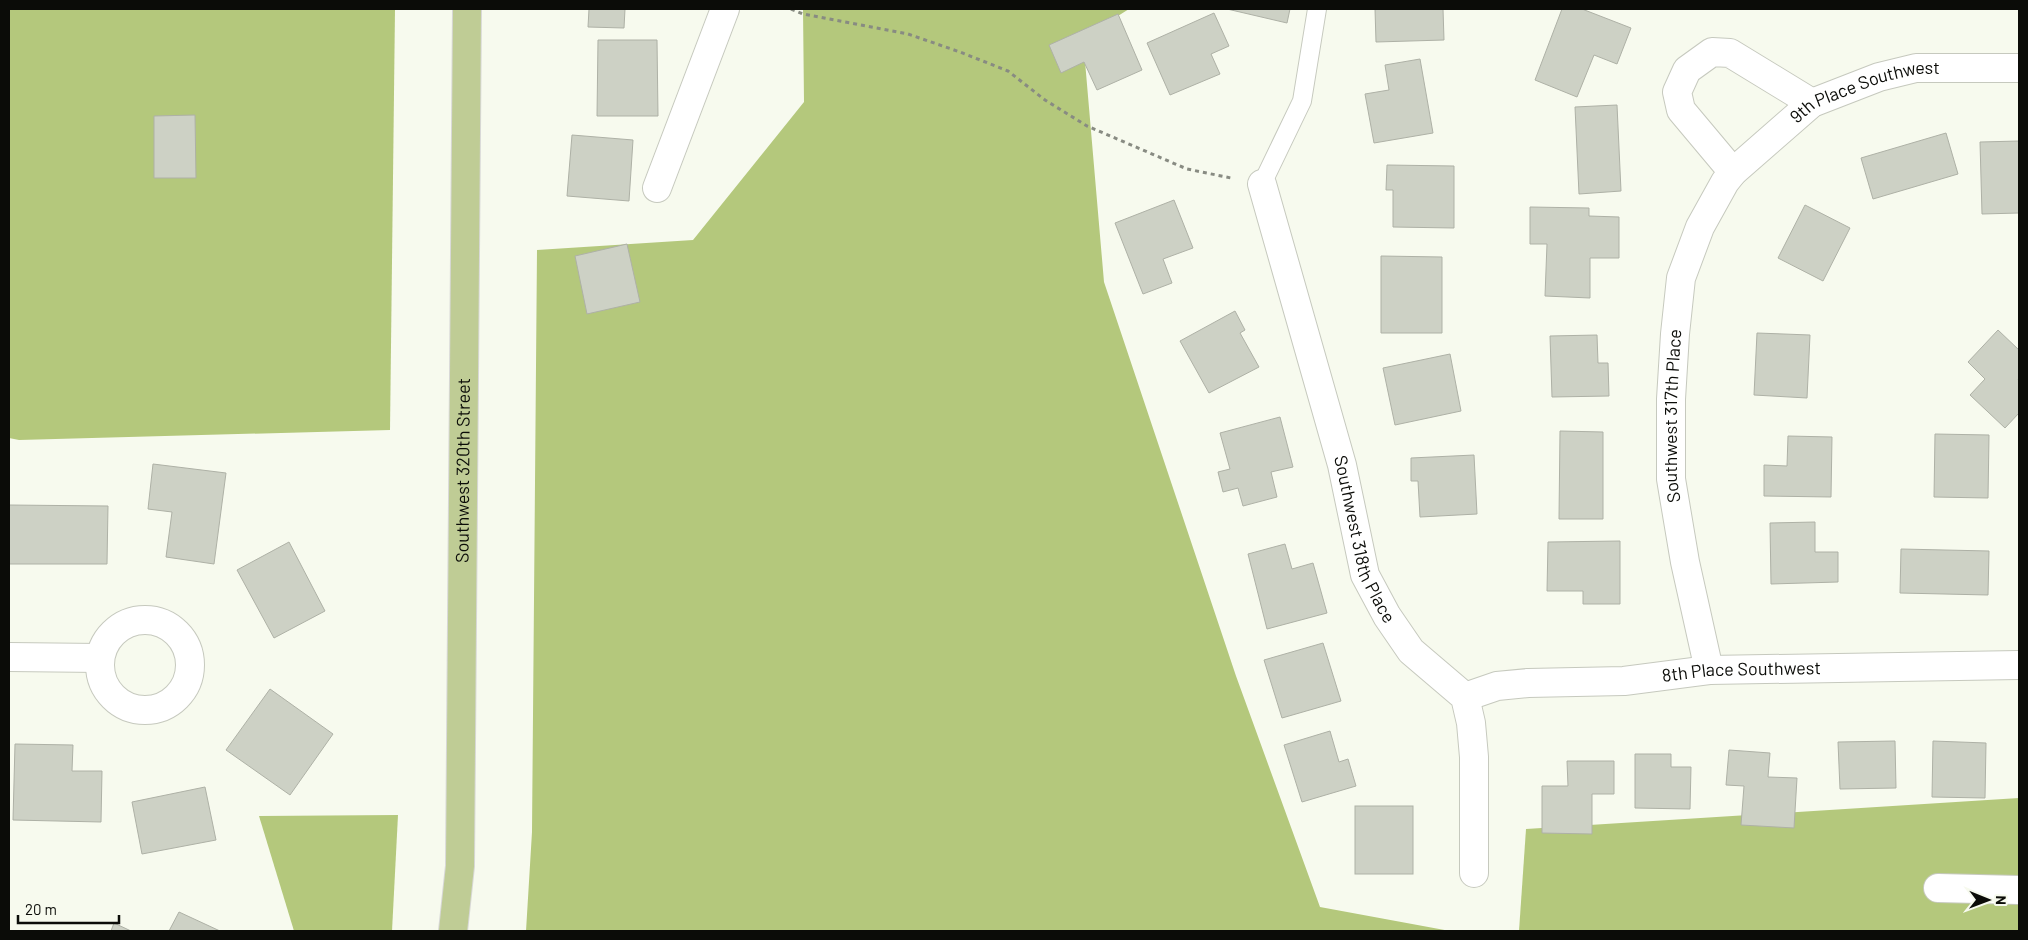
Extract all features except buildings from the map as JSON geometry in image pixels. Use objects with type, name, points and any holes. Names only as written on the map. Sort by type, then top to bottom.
[{"type":"main road","name":"Southwest 320th Street","points":[[453,931],[460,866],[467,9]]},
{"type":"street","points":[[657,188],[725,9]]},
{"type":"street","points":[[1733,172],[1681,110],[1677,92],[1687,70],[1712,52],[1730,53],[1812,103]]},
{"type":"street","name":"9th Place Southwest","points":[[1733,172],[1812,103],[1879,77],[1916,68],[2019,68]]},
{"type":"street","name":"Southwest 317th Place","points":[[1708,670],[1685,562],[1671,479],[1675,334],[1681,278],[1700,227],[1725,182],[1733,172]]},
{"type":"street","name":"Southwest 318th Place","points":[[1262,184],[1342,466],[1365,575],[1387,616],[1411,651],[1465,697]]},
{"type":"street","points":[[9,657],[100,658]]},
{"type":"street","name":"8th Place Southwest","points":[[1465,697],[1497,686],[1528,683],[1624,680],[1708,670],[2019,665]]},
{"type":"street","points":[[1465,697],[1471,723],[1474,757],[1474,873]]},
{"type":"street","points":[[1938,888],[2019,890]]},
{"type":"lane","points":[[1262,184],[1302,100],[1317,9]]},
{"type":"path","points":[[791,9],[802,14],[908,34],[960,52],[1008,71],[1045,100],[1087,126],[1187,169],[1262,184]]},
{"type":"green space","points":[[9,9],[395,9],[390,430],[19,440],[9,438]]},
{"type":"green space","points":[[803,9],[1129,9],[1083,38],[1104,282],[1236,676],[1320,907],[1450,931],[526,931],[532,832],[537,250],[693,240],[804,102]]},
{"type":"green space","points":[[2019,798],[2019,931],[1519,931],[1526,829]]},
{"type":"green space","points":[[398,815],[392,931],[294,931],[259,816]]}]
